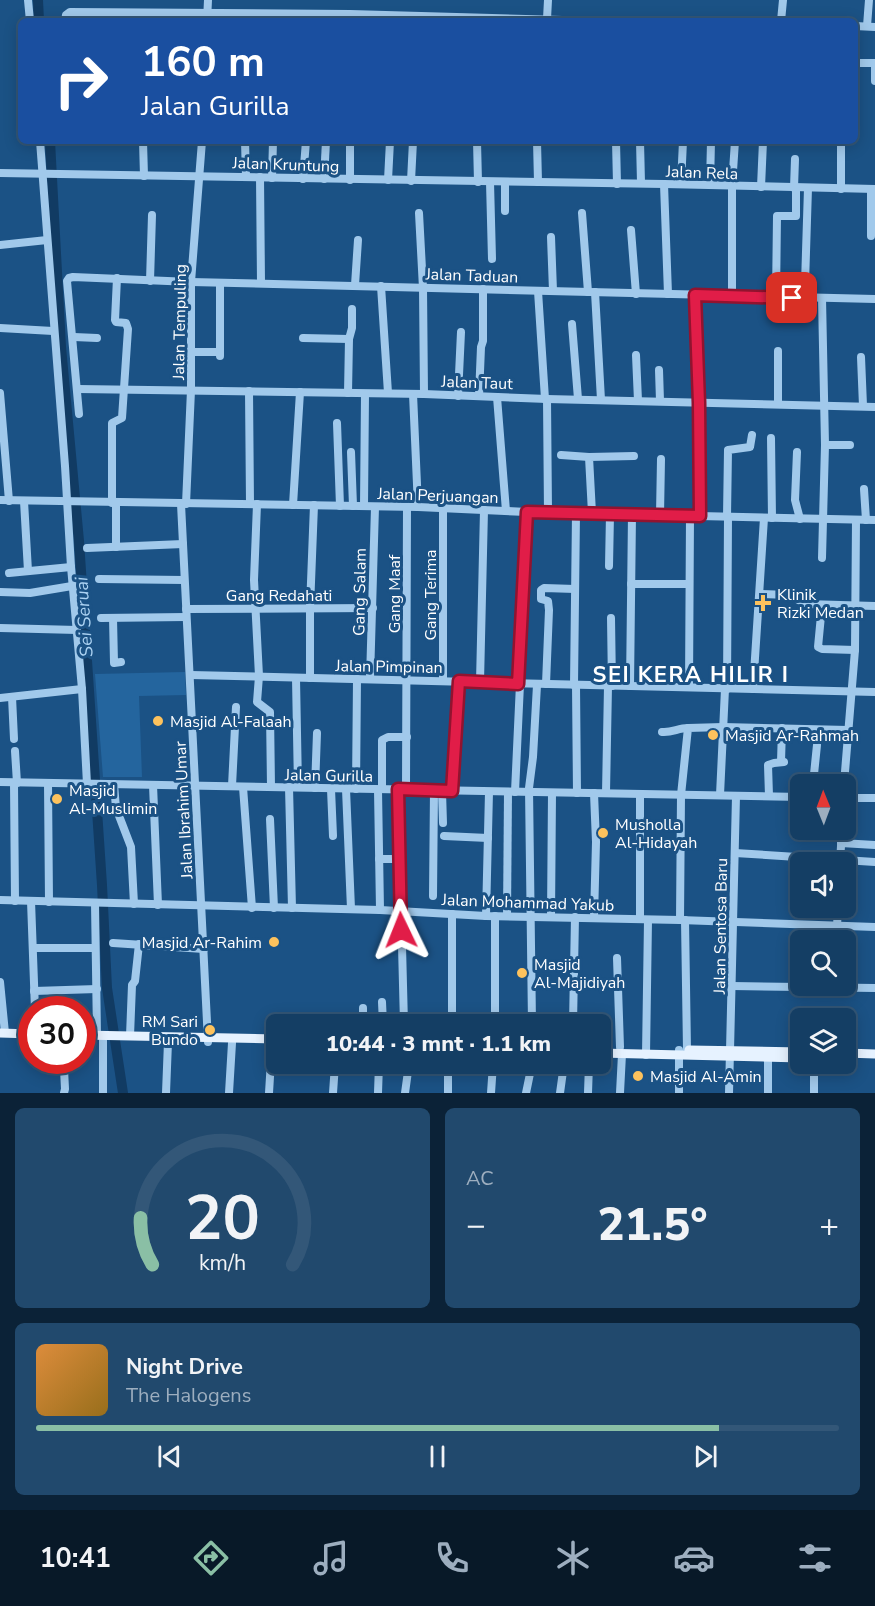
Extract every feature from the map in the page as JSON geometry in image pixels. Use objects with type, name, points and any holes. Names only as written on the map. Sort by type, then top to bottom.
[{"type":"main road","points":[[2,1035],[18,1034]]},
{"type":"main road","points":[[2,1035],[18,1037]]},
{"type":"main road","points":[[96,1037],[104,1038]]},
{"type":"main road","points":[[125,1037],[168,1042],[208,1040],[266,1043]]},
{"type":"main road","points":[[96,1039],[125,1037],[266,1043]]},
{"type":"main road","points":[[611,1049],[621,1051]]},
{"type":"main road","points":[[611,1052],[731,1054],[790,1052]]},
{"type":"main road","points":[[856,1053],[875,1054]]},
{"type":"main road","points":[[731,1054],[790,1058]]},
{"type":"main road","points":[[856,1059],[875,1060]]},
{"type":"street","points":[[28,0],[30,18]]},
{"type":"street","points":[[207,17],[208,0]]},
{"type":"street","points":[[547,18],[548,0]]},
{"type":"street","points":[[782,18],[783,0]]},
{"type":"street","points":[[869,0],[871,26]]},
{"type":"street","points":[[66,18],[70,12],[207,17],[377,18]]},
{"type":"street","points":[[858,63],[875,63],[875,81]]},
{"type":"street","points":[[40,144],[72,586],[89,784]]},
{"type":"street","points":[[142,144],[144,176]]},
{"type":"street","name":"Jalan Tempuling","points":[[184,504],[191,390],[191,282],[202,144]]},
{"type":"street","points":[[245,144],[246,177]]},
{"type":"street","points":[[272,178],[273,144]]},
{"type":"street","points":[[303,179],[306,144]]},
{"type":"street","points":[[324,179],[326,144]]},
{"type":"street","points":[[350,144],[350,180]]},
{"type":"street","points":[[388,180],[390,144]]},
{"type":"street","points":[[411,181],[413,144]]},
{"type":"street","points":[[477,144],[478,182]]},
{"type":"street","points":[[537,144],[538,182]]},
{"type":"street","points":[[616,144],[617,184]]},
{"type":"street","points":[[640,144],[641,183]]},
{"type":"street","points":[[681,184],[683,144]]},
{"type":"street","points":[[710,185],[711,144]]},
{"type":"street","points":[[732,296],[732,186],[735,144]]},
{"type":"street","points":[[761,187],[763,144]]},
{"type":"street","points":[[840,144],[841,189]]},
{"type":"street","points":[[776,297],[777,216],[796,216],[795,159]]},
{"type":"street","name":"Jalan Kruntung","points":[[0,173],[528,182]]},
{"type":"street","points":[[260,177],[261,283]]},
{"type":"street","points":[[490,182],[492,259]]},
{"type":"street","points":[[505,182],[505,211]]},
{"type":"street","name":"Jalan Rela","points":[[528,182],[873,189]]},
{"type":"street","points":[[664,184],[668,294]]},
{"type":"street","points":[[808,188],[805,284],[808,298]]},
{"type":"street","points":[[871,236],[873,189]]},
{"type":"street","points":[[419,213],[423,288],[424,394]]},
{"type":"street","points":[[582,213],[601,400]]},
{"type":"street","points":[[150,281],[152,215]]},
{"type":"street","points":[[631,230],[636,294]]},
{"type":"street","points":[[551,237],[553,291]]},
{"type":"street","points":[[0,245],[47,240]]},
{"type":"street","points":[[355,285],[358,240]]},
{"type":"street","name":"Jalan Taduan","points":[[74,337],[68,279],[74,277],[220,283],[875,299]]},
{"type":"street","points":[[116,547],[112,423],[122,419],[128,326],[126,323],[115,321],[117,278]]},
{"type":"street","points":[[192,352],[219,354],[220,283]]},
{"type":"street","points":[[381,286],[388,393]]},
{"type":"street","points":[[479,396],[483,341],[483,289]]},
{"type":"street","points":[[538,291],[546,399],[548,512]]},
{"type":"street","points":[[695,295],[700,516]]},
{"type":"street","points":[[822,298],[825,405],[822,558]]},
{"type":"street","points":[[348,393],[352,309]]},
{"type":"street","points":[[572,324],[578,399]]},
{"type":"street","points":[[0,328],[53,331]]},
{"type":"street","points":[[458,396],[461,332]]},
{"type":"street","points":[[79,414],[74,337],[97,338]]},
{"type":"street","points":[[303,338],[349,339]]},
{"type":"street","points":[[778,351],[778,404]]},
{"type":"street","points":[[636,355],[638,401]]},
{"type":"street","points":[[861,357],[863,406]]},
{"type":"street","points":[[659,370],[660,401]]},
{"type":"street","name":"Jalan Taut","points":[[78,389],[388,393],[875,407]]},
{"type":"street","points":[[249,391],[259,676],[257,702],[270,712],[272,787]]},
{"type":"street","points":[[293,505],[300,392]]},
{"type":"street","points":[[0,393],[9,501]]},
{"type":"street","points":[[364,506],[365,394]]},
{"type":"street","points":[[413,394],[418,507]]},
{"type":"street","points":[[497,397],[506,511]]},
{"type":"street","points":[[337,423],[340,506]]},
{"type":"street","points":[[720,795],[726,689],[728,450],[750,447],[752,435]]},
{"type":"street","points":[[753,689],[768,518],[771,438]]},
{"type":"street","points":[[825,445],[850,445]]},
{"type":"street","points":[[351,452],[353,506]]},
{"type":"street","points":[[797,452],[795,500],[800,519]]},
{"type":"street","points":[[561,455],[634,456]]},
{"type":"street","points":[[589,457],[592,513]]},
{"type":"street","points":[[660,515],[661,459]]},
{"type":"street","points":[[864,489],[871,520]]},
{"type":"street","name":"Jalan Perjuangan","points":[[0,500],[418,507],[527,512],[871,520]]},
{"type":"street","points":[[24,501],[28,571]]},
{"type":"street","name":"Jalan Ibrahim Umar","points":[[184,504],[184,580],[203,906],[208,1040]]},
{"type":"street","points":[[310,678],[314,505]]},
{"type":"street","name":"Gang Salam","points":[[370,679],[375,507]]},
{"type":"street","name":"Gang Maaf","points":[[404,1014],[399,860],[407,737],[407,507]]},
{"type":"street","name":"Gang Terima","points":[[443,509],[443,681]]},
{"type":"street","points":[[480,682],[484,510]]},
{"type":"street","points":[[507,916],[527,512]]},
{"type":"street","points":[[576,513],[577,793]]},
{"type":"street","points":[[609,566],[610,514]]},
{"type":"street","points":[[630,686],[632,514]]},
{"type":"street","points":[[689,687],[690,516]]},
{"type":"street","points":[[845,774],[855,650],[856,520]]},
{"type":"street","points":[[87,548],[183,544]]},
{"type":"street","points":[[9,573],[71,567]]},
{"type":"street","points":[[99,579],[184,580]]},
{"type":"street","points":[[631,584],[689,584]]},
{"type":"street","points":[[0,592],[30,593],[72,586]]},
{"type":"street","points":[[546,684],[549,602],[541,599],[541,590],[544,588],[575,589]]},
{"type":"street","points":[[760,594],[791,596],[806,604],[875,606]]},
{"type":"street","points":[[822,605],[818,647],[855,650]]},
{"type":"street","name":"Gang Redahati","points":[[101,618],[255,608],[373,608]]},
{"type":"street","points":[[113,618],[114,663],[121,662]]},
{"type":"street","points":[[606,793],[611,618]]},
{"type":"street","points":[[0,628],[77,630]]},
{"type":"street","name":"Jalan Pimpinan","points":[[190,675],[689,687],[852,695],[875,692]]},
{"type":"street","points":[[296,678],[298,788]]},
{"type":"street","points":[[356,789],[357,679]]},
{"type":"street","points":[[452,791],[459,681]]},
{"type":"street","points":[[532,1014],[530,792],[537,684]]},
{"type":"street","points":[[0,698],[82,689]]},
{"type":"street","points":[[12,697],[14,739]]},
{"type":"street","points":[[232,786],[236,707]]},
{"type":"street","points":[[662,732],[673,732],[677,728],[723,726],[848,730]]},
{"type":"street","points":[[679,1093],[683,1053],[681,795],[688,728]]},
{"type":"street","points":[[769,796],[768,765],[783,762],[782,728]]},
{"type":"street","points":[[315,788],[317,733]]},
{"type":"street","points":[[380,910],[382,740],[388,737],[407,737]]},
{"type":"street","points":[[814,774],[817,745]]},
{"type":"street","points":[[15,751],[15,901]]},
{"type":"street","name":"Jalan Gurilla","points":[[0,782],[790,797]]},
{"type":"street","points":[[48,783],[49,902]]},
{"type":"street","points":[[110,784],[116,808],[131,847],[135,904]]},
{"type":"street","points":[[153,785],[158,905]]},
{"type":"street","points":[[243,787],[252,908]]},
{"type":"street","points":[[289,787],[292,908]]},
{"type":"street","points":[[331,789],[333,836]]},
{"type":"street","points":[[346,789],[351,909]]},
{"type":"street","points":[[438,791],[443,823]]},
{"type":"street","points":[[433,896],[438,791]]},
{"type":"street","points":[[486,916],[489,792]]},
{"type":"street","points":[[551,917],[552,793]]},
{"type":"street","points":[[594,793],[596,842],[594,918]]},
{"type":"street","points":[[640,794],[646,1052]]},
{"type":"street","name":"Jalan Sentosa Baru","points":[[729,1093],[736,796]]},
{"type":"street","points":[[856,798],[875,798]]},
{"type":"street","points":[[270,819],[274,908]]},
{"type":"street","points":[[444,836],[488,838]]},
{"type":"street","points":[[840,852],[841,840]]},
{"type":"street","points":[[841,843],[875,845]]},
{"type":"street","points":[[735,853],[790,857]]},
{"type":"street","points":[[379,860],[399,860]]},
{"type":"street","points":[[856,861],[875,862]]},
{"type":"street","name":"Jalan Mohammad Yakub","points":[[0,900],[351,909],[486,916],[875,927]]},
{"type":"street","points":[[31,901],[34,996]]},
{"type":"street","points":[[97,904],[95,948],[97,989],[104,1038],[103,1093]]},
{"type":"street","points":[[452,914],[452,1014]]},
{"type":"street","points":[[495,916],[495,1014]]},
{"type":"street","points":[[573,1014],[575,917]]},
{"type":"street","points":[[837,918],[837,926]]},
{"type":"street","points":[[113,943],[204,948]]},
{"type":"street","points":[[125,1037],[139,944]]},
{"type":"street","points":[[33,948],[95,948]]},
{"type":"street","points":[[617,958],[621,1051],[620,1093]]},
{"type":"street","points":[[0,982],[2,1035]]},
{"type":"street","points":[[732,986],[875,988]]},
{"type":"street","points":[[34,991],[97,989]]},
{"type":"street","points":[[382,1002],[383,1014]]},
{"type":"street","points":[[363,1008],[363,1014]]},
{"type":"street","points":[[166,1093],[168,1042]]},
{"type":"street","points":[[229,1093],[232,1043]]},
{"type":"street","points":[[768,1058],[768,1093]]},
{"type":"street","points":[[64,1074],[64,1093]]},
{"type":"street","points":[[269,1093],[271,1074]]},
{"type":"street","points":[[333,1093],[334,1074]]},
{"type":"street","points":[[378,1093],[379,1074]]},
{"type":"street","points":[[405,1093],[408,1074]]},
{"type":"street","points":[[448,1074],[448,1093]]},
{"type":"street","points":[[491,1093],[493,1074]]},
{"type":"street","points":[[526,1093],[530,1074]]},
{"type":"street","points":[[560,1093],[563,1074]]},
{"type":"street","points":[[588,1093],[589,1074]]},
{"type":"street","points":[[814,1074],[814,1093]]},
{"type":"shaded area","points":[[185,672],[186,695],[139,696],[142,777],[103,777],[95,674]]},
{"type":"waterway","name":"Sei Seruai","points":[[38,0],[39,18]]},
{"type":"waterway","name":"Sei Seruai","points":[[50,144],[61,347],[79,541],[107,988],[123,1093]]},
{"type":"place","name":"Klinik Rizki Medan","points":[[763,603]]},
{"type":"place","name":"Masjid Al-Falaah","points":[[158,721]]},
{"type":"place","name":"Masjid Ar-Rahmah","points":[[713,735]]},
{"type":"place","name":"Masjid Al-Muslimin","points":[[57,799]]},
{"type":"place","name":"Musholla Al-Hidayah","points":[[603,833]]},
{"type":"place","name":"Masjid Ar-Rahim","points":[[274,942]]},
{"type":"place","name":"Masjid Al-Majidiyah","points":[[522,973]]},
{"type":"place","name":"RM Sari Bundo","points":[[210,1030]]},
{"type":"place","name":"Masjid Al-Amin","points":[[638,1076]]},
{"type":"district","name":"SEI KERA HILIR I","points":[[691,674]]},
{"type":"route","points":[[401,930],[398,789],[452,791],[459,681],[518,684],[527,512],[700,516],[695,295],[792,298]]}]
